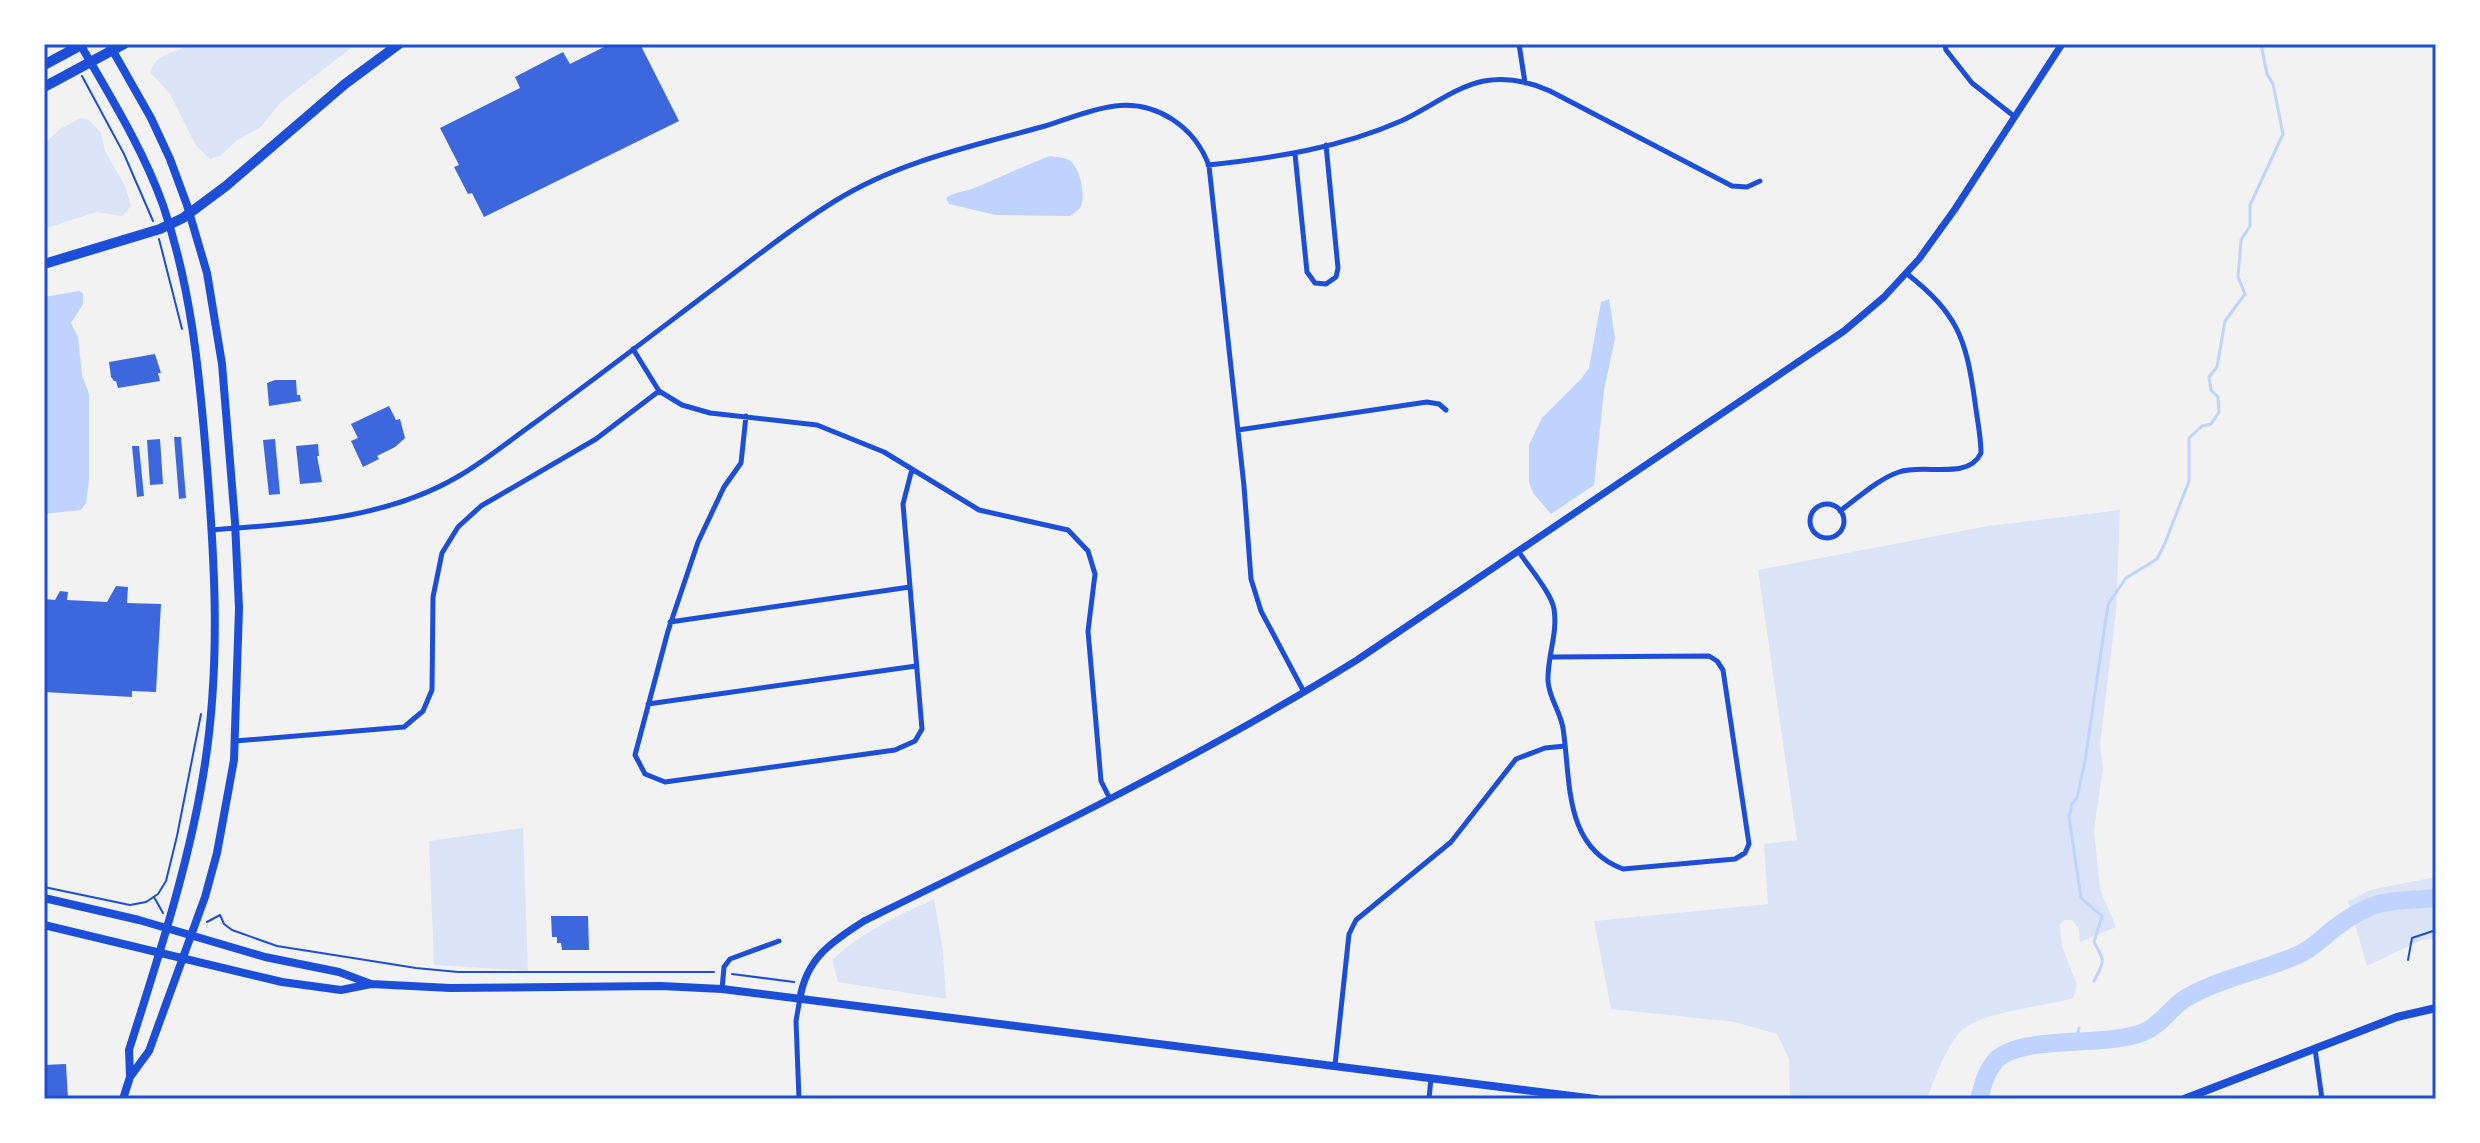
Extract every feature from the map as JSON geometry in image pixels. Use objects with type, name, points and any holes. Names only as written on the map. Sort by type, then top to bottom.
[{"type":"highway","points":[[44,65],[81,44]]},
{"type":"highway","points":[[44,87],[124,44]]},
{"type":"highway","points":[[44,264],[169,225],[190,213],[345,84],[399,44]]},
{"type":"main road","points":[[81,44],[156,187],[183,274],[194,334],[213,530],[216,626],[211,722],[195,818],[171,916],[129,1050],[130,1077]]},
{"type":"main road","points":[[109,44],[161,138],[190,213],[207,273],[217,328],[236,528],[239,631],[235,741],[230,789],[217,853],[196,922],[149,1051],[130,1077],[123,1099]]},
{"type":"main road","points":[[44,898],[167,928],[265,957],[339,972],[371,984]]},
{"type":"main road","points":[[44,925],[318,988],[341,990],[371,984],[461,988],[661,986],[722,989],[1596,1099]]},
{"type":"main road","points":[[2184,1099],[2397,1017],[2436,1008]]},
{"type":"street","points":[[1519,44],[1525,83]]},
{"type":"street","points":[[1945,44],[1946,50],[1972,83],[2015,117]]},
{"type":"street","points":[[799,1099],[796,1021],[803,983],[816,958],[836,940],[864,921],[1110,800],[1304,693],[1519,552],[1844,331],[1884,297],[1906,273],[1955,209],[2062,44]]},
{"type":"street","points":[[1208,165],[1295,154],[1399,122],[1480,82],[1502,80],[1525,83],[1558,95],[1731,186],[1747,187],[1760,181]]},
{"type":"street","points":[[213,530],[332,519],[437,487],[459,476],[497,449],[835,200],[916,163],[1073,117],[1118,106],[1138,106],[1158,112],[1188,131],[1208,165],[1213,186],[1253,588],[1261,611],[1304,693]]},
{"type":"street","points":[[1295,154],[1307,272],[1313,282],[1325,284],[1335,278],[1338,268],[1326,145]]},
{"type":"street","points":[[1840,511],[1895,473],[1968,467],[1981,453],[1970,369],[1961,334],[1942,305],[1906,273]]},
{"type":"street","points":[[633,349],[659,391],[682,405],[710,413],[817,425],[884,452],[979,510],[1068,530],[1088,551],[1095,574],[1088,631],[1101,781],[1110,800]]},
{"type":"street","points":[[235,741],[404,727],[423,711],[432,690],[433,597],[442,553],[458,527],[481,506],[596,439],[659,391]]},
{"type":"street","points":[[1238,430],[1427,402],[1438,403],[1446,410]]},
{"type":"street","points":[[746,416],[741,463],[724,487],[698,542],[670,622],[635,755],[645,774],[665,782],[895,750],[915,741],[922,729],[903,504],[912,469]]},
{"type":"street","points":[[1831,505],[1840,511],[1843,526],[1836,535],[1825,538],[1815,534],[1810,519],[1815,509],[1831,505]]},
{"type":"street","points":[[1519,552],[1554,605],[1548,680],[1552,700],[1562,722],[1570,797],[1577,823],[1590,849],[1606,863],[1623,869],[1735,859],[1745,853],[1749,844],[1723,670],[1717,661],[1709,656],[1552,657]]},
{"type":"street","points":[[670,622],[910,587]]},
{"type":"street","points":[[647,704],[916,666]]},
{"type":"street","points":[[1335,1065],[1349,934],[1356,920],[1451,842],[1516,759],[1545,748],[1565,746]]},
{"type":"street","points":[[722,989],[726,962],[732,957],[779,941]]},
{"type":"street","points":[[2315,1048],[2322,1099]]},
{"type":"street","points":[[1429,1099],[1431,1077]]},
{"type":"path","points":[[76,70],[124,154],[152,218]]},
{"type":"path","points":[[163,253],[184,336]]},
{"type":"path","points":[[44,887],[130,905],[154,897],[164,885],[174,852],[202,709]]},
{"type":"path","points":[[154,897],[164,914],[171,916]]},
{"type":"path","points":[[196,922],[203,923],[220,915],[224,924],[232,930],[277,946],[355,961],[440,971],[685,970],[803,983]]},
{"type":"path","points":[[2408,960],[2412,938],[2436,930]]},
{"type":"shaded area","points":[[191,44],[356,44],[280,103],[261,127],[236,141],[220,156],[210,159],[195,144],[170,94],[151,73],[160,58]]},
{"type":"shaded area","points":[[81,118],[89,120],[101,133],[105,151],[125,186],[131,206],[122,216],[96,212],[44,229],[44,144],[60,129]]},
{"type":"shaded area","points":[[2120,510],[2116,611],[2100,745],[2103,768],[2094,830],[2100,889],[2116,927],[2080,942],[2079,929],[2072,920],[2064,920],[2060,925],[2062,946],[2077,985],[2073,998],[1997,1014],[1969,1025],[1950,1046],[1927,1099],[1790,1099],[1789,1059],[1777,1034],[1735,1022],[1611,1009],[1594,921],[1768,904],[1764,844],[1797,840],[1758,570],[1988,526]]},
{"type":"shaded area","points":[[523,828],[528,971],[434,965],[429,841]]},
{"type":"shaded area","points":[[2436,877],[2436,939],[2422,940],[2367,966],[2348,901],[2370,890]]},
{"type":"shaded area","points":[[934,899],[943,951],[946,999],[838,982],[832,960],[843,950],[880,925]]},
{"type":"water","points":[[1050,156],[1069,160],[1079,175],[1082,203],[1070,216],[996,215],[949,204],[946,198],[973,189]]},
{"type":"water","points":[[83,293],[83,304],[71,323],[78,337],[82,375],[89,394],[86,503],[81,510],[44,514],[44,297]]},
{"type":"water","points":[[1609,299],[1615,338],[1604,390],[1594,485],[1551,514],[1533,493],[1529,482],[1529,445],[1542,418],[1589,368],[1601,302]]},
{"type":"building","points":[[610,44],[640,44],[679,121],[484,217],[454,167],[459,165],[440,128],[520,88],[515,77],[563,52],[570,64]]},
{"type":"building","points":[[155,354],[161,373],[158,373],[160,381],[118,388],[111,377],[109,362]]},
{"type":"building","points":[[296,380],[297,395],[300,395],[301,401],[269,406],[267,383]]},
{"type":"building","points":[[389,406],[396,420],[400,419],[405,438],[377,456],[379,459],[363,467],[351,441],[358,438],[351,424]]},
{"type":"building","points":[[174,437],[181,437],[186,498],[179,499]]},
{"type":"building","points":[[160,439],[163,484],[150,485],[147,440]]},
{"type":"building","points":[[275,439],[280,494],[269,495],[263,440]]},
{"type":"building","points":[[318,444],[322,482],[300,484],[296,446]]},
{"type":"building","points":[[132,446],[139,446],[144,496],[137,497]]},
{"type":"building","points":[[116,586],[128,587],[127,603],[161,604],[156,692],[132,691],[132,697],[44,692],[44,599],[55,600],[60,591],[68,592],[67,600],[107,602]]},
{"type":"building","points":[[551,916],[588,916],[589,950],[562,950],[557,937],[552,937]]},
{"type":"building","points":[[66,1064],[68,1099],[44,1099],[44,1065]]},
{"type":"waterway","points":[[2094,981],[2102,962],[2094,942],[2102,916],[2081,898],[2069,817],[2077,798],[2085,761],[2108,604],[2126,578],[2157,559],[2189,481],[2189,438],[2202,426],[2211,424],[2219,412],[2218,397],[2211,390],[2209,377],[2217,367],[2225,321],[2245,294],[2238,277],[2241,240],[2250,226],[2250,205],[2283,134],[2261,44]]},
{"type":"waterway","points":[[1979,1099],[1990,1069],[1996,1060],[2009,1052],[2045,1044],[2128,1037],[2144,1032],[2186,998],[2300,954],[2364,910],[2385,902],[2436,898]]},
{"type":"waterway","points":[[2076,1042],[2079,1028]]}]
